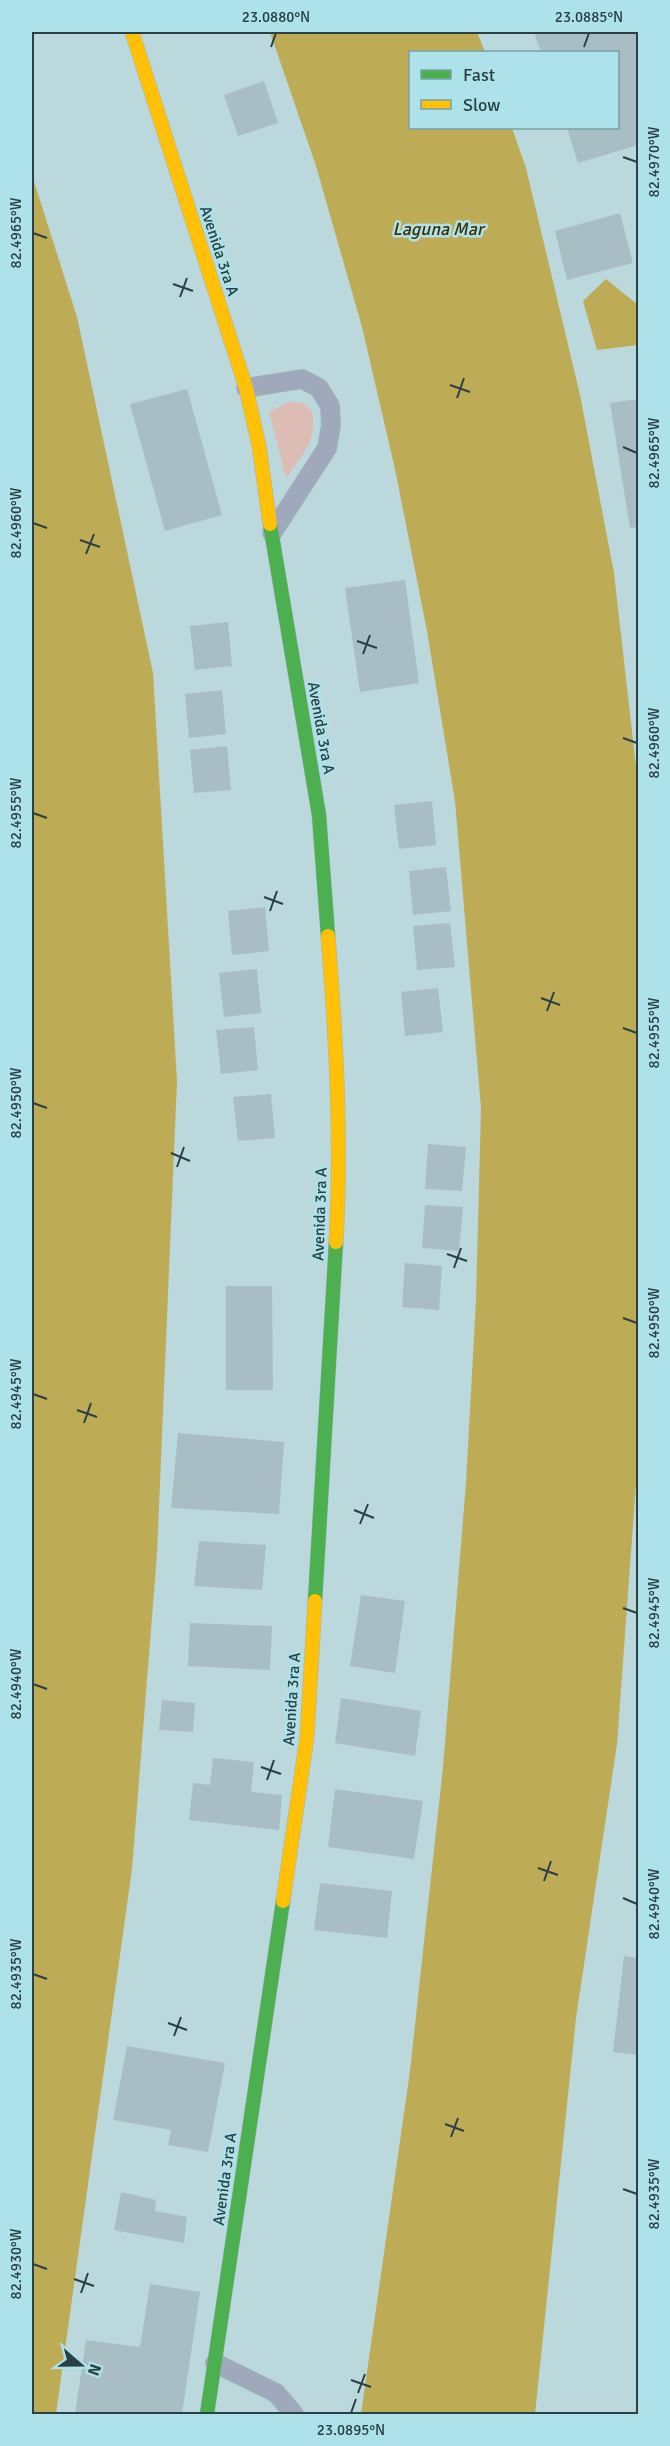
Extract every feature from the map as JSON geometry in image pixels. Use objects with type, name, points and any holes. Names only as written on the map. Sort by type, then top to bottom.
[{"type":"street","name":"Avenida 3ra A","points":[[132,32],[246,388],[259,446],[319,815],[335,1030],[338,1119],[338,1222],[307,1737],[207,2415]]},
{"type":"lane","points":[[246,388],[302,379],[319,388],[330,406],[331,425],[327,448],[272,534]]},
{"type":"lane","points":[[215,2363],[276,2393],[294,2415]]},
{"type":"shaded area","points":[[288,402],[303,403],[312,411],[313,431],[303,455],[286,478],[269,412]]},
{"type":"water","name":"Laguna Mar","points":[[270,32],[477,32],[485,51],[409,51],[409,129],[512,129],[526,168],[580,395],[614,573],[638,784],[638,1457],[617,1744],[576,2018],[535,2414],[361,2414],[410,2071],[443,1767],[466,1483],[476,1300],[481,1108],[455,801],[427,631],[395,469],[362,327],[316,166]]},
{"type":"water","points":[[32,175],[77,317],[153,673],[177,1081],[157,1554],[132,1869],[56,2414],[32,2414]]},
{"type":"water","points":[[606,279],[638,305],[638,345],[597,350],[583,301]]},
{"type":"building","points":[[534,32],[638,32],[638,145],[578,163],[567,129],[619,129],[619,51],[541,51]]},
{"type":"building","points":[[264,81],[278,123],[238,136],[224,95]]},
{"type":"building","points":[[620,213],[633,263],[567,280],[555,231]]},
{"type":"building","points":[[187,389],[222,515],[165,531],[130,404]]},
{"type":"building","points":[[638,399],[638,527],[630,528],[610,403]]},
{"type":"building","points":[[405,580],[419,683],[360,692],[345,588]]},
{"type":"building","points":[[228,622],[232,666],[195,670],[190,626]]},
{"type":"building","points":[[222,690],[226,734],[189,738],[185,694]]},
{"type":"building","points":[[227,746],[231,790],[194,793],[190,750]]},
{"type":"building","points":[[432,801],[436,845],[399,849],[394,805]]},
{"type":"building","points":[[446,867],[451,911],[413,915],[409,871]]},
{"type":"building","points":[[265,907],[269,951],[232,955],[228,911]]},
{"type":"building","points":[[450,923],[455,967],[417,970],[413,926]]},
{"type":"building","points":[[257,969],[261,1013],[224,1017],[219,973]]},
{"type":"building","points":[[438,988],[443,1032],[405,1036],[401,992]]},
{"type":"building","points":[[254,1027],[258,1070],[221,1074],[216,1030]]},
{"type":"building","points":[[271,1094],[275,1138],[238,1141],[233,1097]]},
{"type":"building","points":[[428,1144],[466,1147],[462,1191],[425,1189]]},
{"type":"building","points":[[425,1205],[463,1207],[459,1251],[422,1248]]},
{"type":"building","points":[[405,1263],[442,1266],[439,1310],[402,1307]]},
{"type":"building","points":[[226,1286],[272,1286],[273,1390],[226,1390]]},
{"type":"building","points":[[178,1433],[284,1442],[279,1514],[171,1508]]},
{"type":"building","points":[[199,1541],[266,1545],[262,1590],[194,1586]]},
{"type":"building","points":[[361,1595],[405,1601],[395,1673],[350,1666]]},
{"type":"building","points":[[190,1623],[272,1626],[270,1670],[188,1666]]},
{"type":"building","points":[[341,1698],[421,1711],[415,1756],[335,1743]]},
{"type":"building","points":[[162,1700],[195,1703],[193,1732],[159,1730]]},
{"type":"building","points":[[213,1758],[254,1762],[251,1792],[282,1795],[279,1830],[189,1820],[193,1783],[210,1785]]},
{"type":"building","points":[[335,1789],[423,1801],[414,1859],[328,1847]]},
{"type":"building","points":[[320,1883],[392,1891],[387,1938],[314,1930]]},
{"type":"building","points":[[624,1956],[638,1958],[638,2055],[613,2052]]},
{"type":"building","points":[[127,2046],[225,2063],[208,2152],[168,2145],[171,2130],[113,2120]]},
{"type":"building","points":[[121,2192],[156,2200],[155,2211],[187,2217],[184,2243],[114,2230]]},
{"type":"building","points":[[150,2284],[200,2292],[182,2414],[75,2414],[86,2340],[140,2347]]},
{"type":"traffic: fast","points":[[270,524],[319,815],[328,936]]},
{"type":"traffic: fast","points":[[315,1601],[336,1242]]},
{"type":"traffic: fast","points":[[207,2414],[283,1901]]},
{"type":"traffic: slow","points":[[132,32],[246,388],[259,446],[270,524]]},
{"type":"traffic: slow","points":[[328,936],[337,1089],[336,1242]]},
{"type":"traffic: slow","points":[[283,1901],[307,1737],[315,1601]]}]
